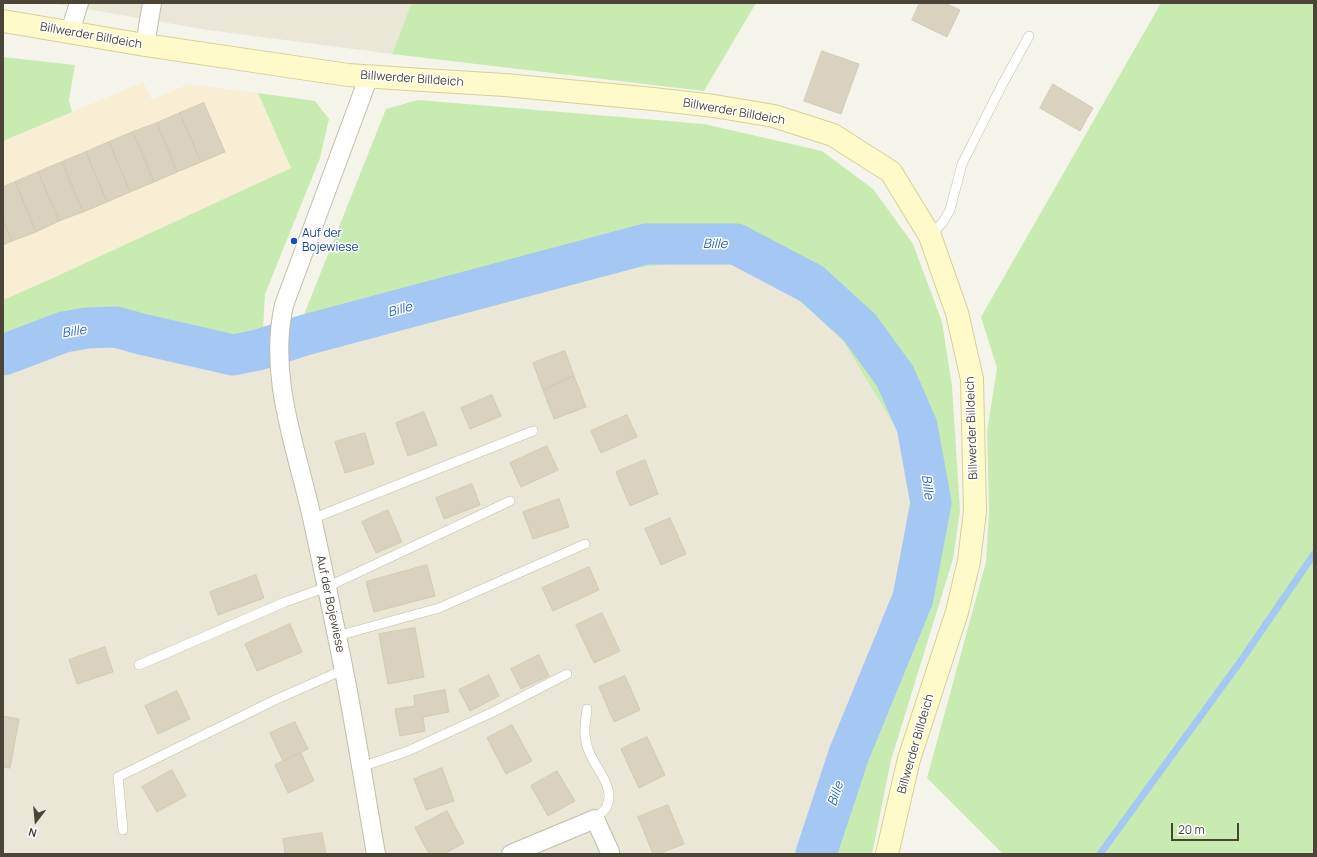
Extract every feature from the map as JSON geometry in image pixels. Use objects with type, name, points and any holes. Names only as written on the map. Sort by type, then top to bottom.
[{"type":"street","points":[[70,32],[79,3]]},
{"type":"street","points":[[145,45],[152,3]]},
{"type":"street","name":"Billwerder Billdeich","points":[[3,21],[145,45],[348,75],[505,85],[714,106],[774,116],[833,135],[891,172],[930,236],[957,313],[972,379],[975,512],[969,561],[957,612],[909,759],[886,854]]},
{"type":"street","name":"Auf der Bojewiese","points":[[369,76],[290,284],[280,327],[279,354],[281,384],[285,408],[312,519],[344,670],[376,854]]},
{"type":"street","points":[[511,854],[594,819],[610,852]]},
{"type":"lane","points":[[930,236],[943,222],[950,210],[962,164],[1029,36]]},
{"type":"lane","points":[[312,519],[533,431]]},
{"type":"lane","points":[[139,665],[285,602],[327,587],[510,501]]},
{"type":"lane","points":[[336,636],[439,608],[585,544]]},
{"type":"lane","points":[[123,830],[118,777],[277,699],[344,670]]},
{"type":"lane","points":[[361,767],[408,751],[493,712],[567,674]]},
{"type":"lane","points":[[587,709],[584,732],[588,749],[608,786],[610,798],[605,810],[594,819]]},
{"type":"shaded area","points":[[51,3],[413,3],[410,7],[392,54],[208,30]]},
{"type":"shaded area","points":[[143,82],[152,100],[189,84],[258,93],[291,168],[3,300],[3,141]]},
{"type":"shaded area","points":[[725,259],[791,293],[842,339],[903,440],[912,498],[893,592],[807,854],[3,854],[3,367],[90,336],[220,365],[261,364],[641,267]]},
{"type":"green space","points":[[413,3],[756,3],[704,91],[392,54],[410,7]]},
{"type":"green space","points":[[1161,3],[1314,3],[1314,854],[1003,854],[927,778],[986,562],[989,511],[987,432],[997,368],[981,317]]},
{"type":"green space","points":[[3,57],[75,65],[69,100],[72,112],[3,141]]},
{"type":"green space","points":[[258,93],[315,101],[329,119],[320,158],[265,294],[261,364],[220,365],[90,336],[3,367],[3,300],[291,168]]},
{"type":"green space","points":[[418,100],[704,124],[822,151],[873,189],[913,244],[942,322],[952,386],[960,511],[953,559],[891,760],[872,854],[807,854],[893,592],[912,498],[903,440],[842,339],[791,293],[725,259],[641,267],[298,355],[299,327],[386,109]]},
{"type":"building","points":[[920,3],[945,3],[960,10],[947,37],[912,20]]},
{"type":"building","points":[[822,51],[859,64],[841,114],[804,101]]},
{"type":"building","points":[[1053,84],[1093,108],[1080,131],[1040,108]]},
{"type":"building","points":[[204,103],[225,152],[201,162],[180,113]]},
{"type":"building","points":[[180,113],[201,162],[177,172],[157,123]]},
{"type":"building","points":[[157,123],[177,172],[154,182],[133,132]]},
{"type":"building","points":[[133,132],[154,182],[130,192],[109,142]]},
{"type":"building","points":[[109,142],[130,192],[107,202],[86,152]]},
{"type":"building","points":[[86,152],[107,202],[83,212],[62,162]]},
{"type":"building","points":[[62,162],[83,212],[59,221],[38,172]]},
{"type":"building","points":[[38,172],[59,221],[36,232],[15,182]]},
{"type":"building","points":[[15,182],[36,232],[12,241],[3,220],[3,187]]},
{"type":"building","points":[[3,220],[12,241],[3,245]]},
{"type":"building","points":[[565,351],[574,376],[543,390],[533,363]]},
{"type":"building","points":[[574,376],[586,407],[554,419],[543,390]]},
{"type":"building","points":[[492,395],[501,416],[470,429],[461,408]]},
{"type":"building","points":[[424,412],[437,445],[408,456],[396,423]]},
{"type":"building","points":[[627,415],[637,437],[601,453],[591,431]]},
{"type":"building","points":[[365,433],[374,464],[345,473],[335,442]]},
{"type":"building","points":[[547,446],[558,470],[521,487],[510,463]]},
{"type":"building","points":[[645,460],[658,494],[630,506],[616,472]]},
{"type":"building","points":[[472,484],[480,505],[444,519],[436,498]]},
{"type":"building","points":[[559,499],[569,527],[533,539],[523,512]]},
{"type":"building","points":[[388,510],[402,542],[376,553],[362,522]]},
{"type":"building","points":[[670,518],[686,554],[661,565],[645,529]]},
{"type":"building","points":[[427,565],[435,596],[374,612],[366,582]]},
{"type":"building","points":[[589,567],[599,590],[553,611],[542,588]]},
{"type":"building","points":[[256,575],[264,598],[218,615],[210,592]]},
{"type":"building","points":[[602,613],[620,651],[594,663],[576,625]]},
{"type":"building","points":[[290,624],[302,652],[257,671],[245,644]]},
{"type":"building","points":[[415,628],[424,677],[388,684],[379,634]]},
{"type":"building","points":[[105,647],[113,672],[77,684],[69,660]]},
{"type":"building","points":[[539,655],[549,676],[521,689],[511,669]]},
{"type":"building","points":[[489,675],[499,696],[470,711],[459,690]]},
{"type":"building","points":[[625,676],[640,710],[614,722],[599,687]]},
{"type":"building","points":[[445,690],[449,712],[423,717],[425,731],[400,736],[395,709],[415,706],[414,696]]},
{"type":"building","points":[[177,691],[190,719],[158,734],[145,706]]},
{"type":"building","points":[[3,716],[19,719],[10,768],[3,767]]},
{"type":"building","points":[[295,722],[308,749],[283,761],[270,733]]},
{"type":"building","points":[[512,725],[532,761],[506,774],[487,738]]},
{"type":"building","points":[[647,737],[665,775],[639,788],[621,749]]},
{"type":"building","points":[[301,753],[314,781],[288,793],[275,765]]},
{"type":"building","points":[[442,768],[454,801],[426,810],[414,779]]},
{"type":"building","points":[[172,770],[186,796],[157,812],[142,787]]},
{"type":"building","points":[[557,771],[575,801],[548,816],[531,786]]},
{"type":"building","points":[[668,805],[684,844],[658,854],[653,854],[638,817]]},
{"type":"building","points":[[447,811],[464,843],[444,854],[429,854],[415,828]]},
{"type":"building","points":[[322,833],[326,854],[285,854],[283,839]]},
{"type":"waterway","name":"Bille","points":[[3,355],[64,332],[87,328],[116,327],[233,355],[258,350],[305,335],[646,244],[736,244],[812,284],[860,328],[895,376],[917,426],[931,503],[913,598],[849,754],[816,854]]},
{"type":"waterway","points":[[1100,854],[1240,662],[1314,554]]},
{"type":"place","name":"Auf der Bojewiese","points":[[294,241]]}]
